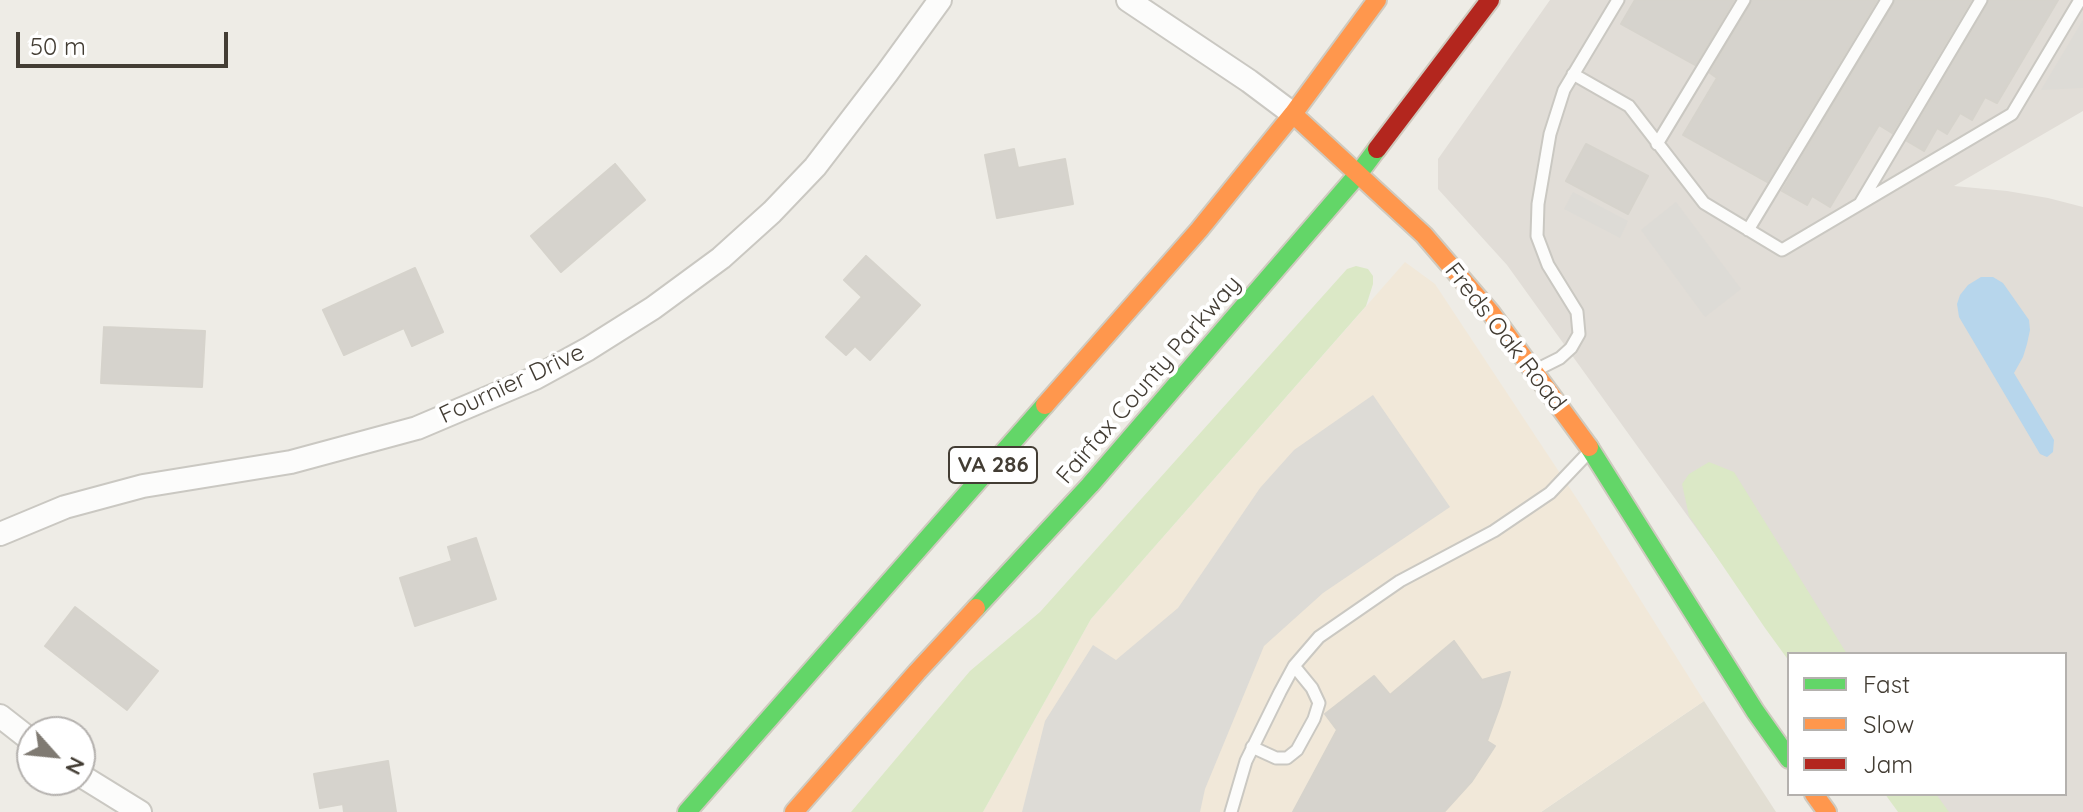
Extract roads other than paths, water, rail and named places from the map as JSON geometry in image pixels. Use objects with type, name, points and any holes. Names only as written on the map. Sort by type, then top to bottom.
[{"type":"main road","name":"VA 286","points":[[687,812],[1188,242],[1293,114],[1377,0]]},
{"type":"main road","name":"Fairfax County Parkway","points":[[794,812],[917,672],[1090,485],[1359,173],[1490,0]]},
{"type":"main road","name":"Freds Oak Road","points":[[1293,114],[1424,235],[1491,313],[1591,449],[1738,686],[1787,756]]},
{"type":"street","name":"Fournier Drive","points":[[0,534],[65,507],[143,486],[291,462],[417,428],[535,378],[588,349],[653,308],[721,258],[772,212],[815,167],[940,0]]},
{"type":"street","name":"Freds Oak Road","points":[[1128,0],[1293,114]]},
{"type":"street","points":[[0,716],[16,728]]},
{"type":"street","points":[[96,785],[140,812]]},
{"type":"lane","points":[[1533,371],[1560,358],[1571,348],[1579,334],[1577,312],[1548,265],[1537,236],[1538,204],[1550,134],[1564,90],[1618,0]]},
{"type":"lane","points":[[1657,144],[1744,0]]},
{"type":"lane","points":[[1748,230],[1887,0]]},
{"type":"lane","points":[[1860,204],[1981,0]]},
{"type":"lane","points":[[1573,74],[1629,106],[1704,203],[1782,250],[2012,114],[2080,0]]},
{"type":"lane","points":[[1231,812],[1252,747],[1294,666],[1319,637],[1400,581],[1494,531],[1550,493],[1591,449]]},
{"type":"lane","points":[[1252,747],[1276,758],[1287,758],[1297,750],[1314,719],[1319,703],[1312,688],[1294,666]]},
{"type":"water","points":[[1981,277],[1993,277],[2003,283],[2029,320],[2027,344],[2014,373],[2054,440],[2053,452],[2047,457],[2040,454],[1959,317],[1957,304],[1960,295]]}]
